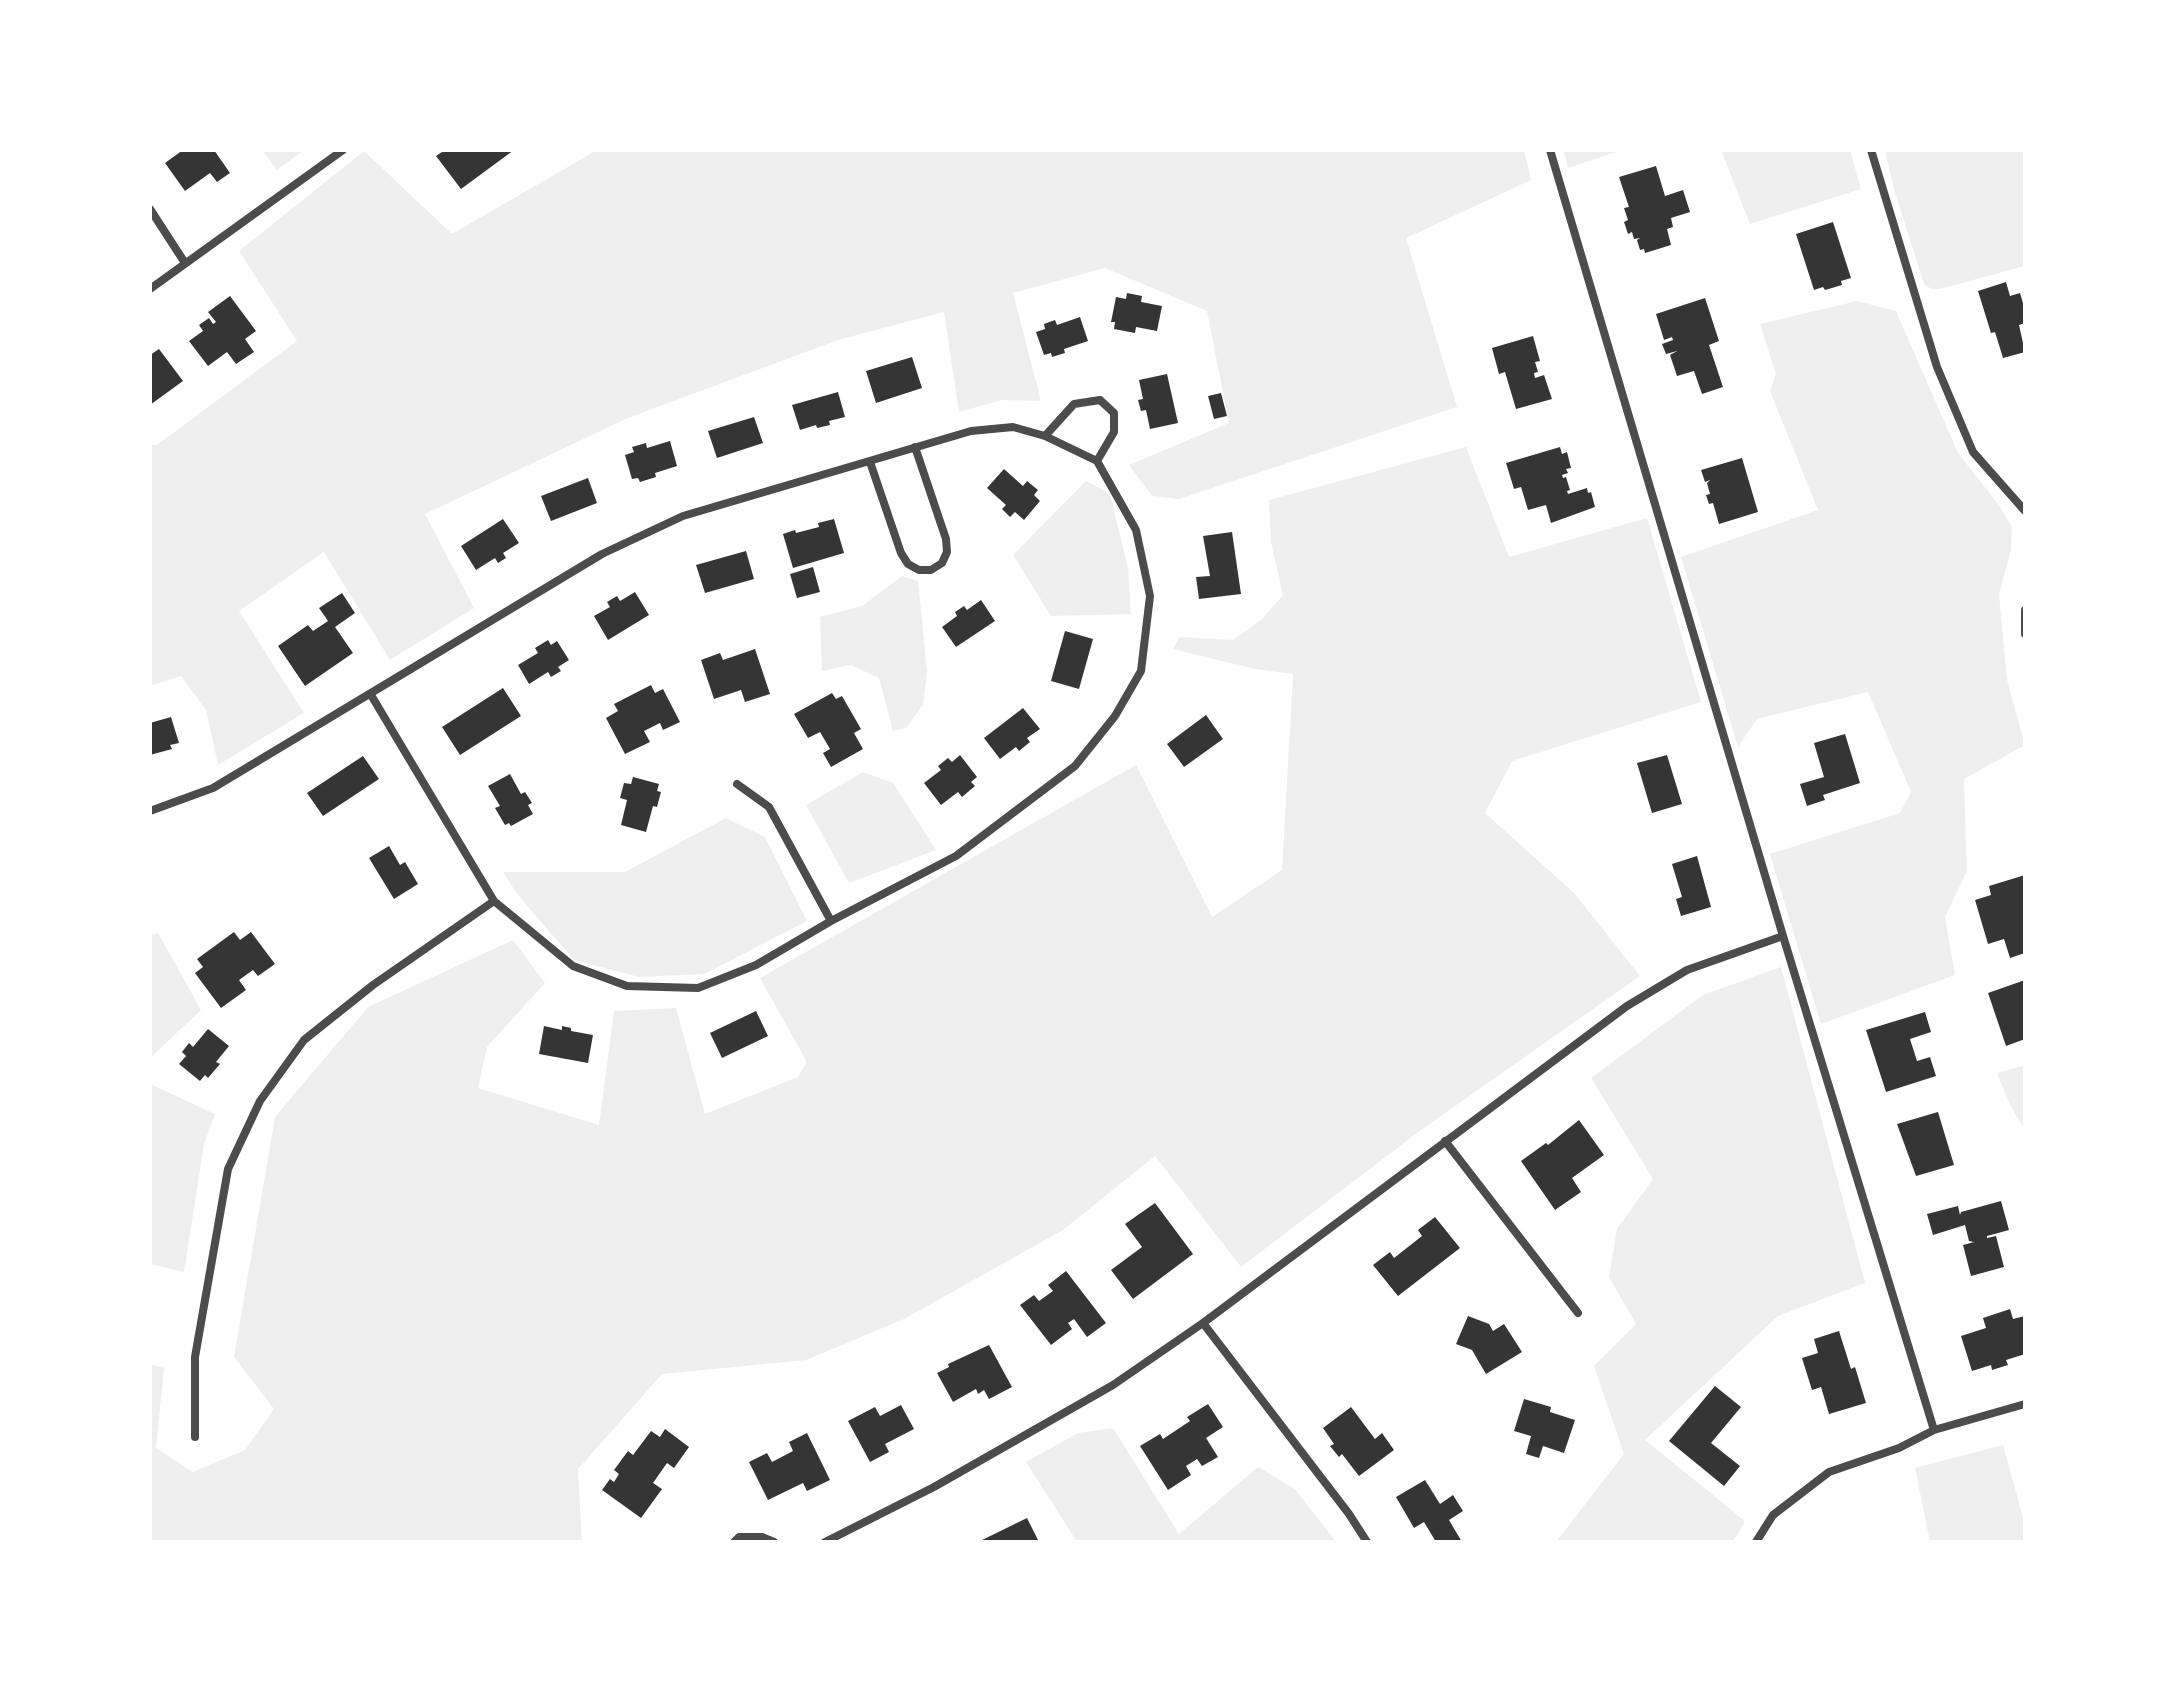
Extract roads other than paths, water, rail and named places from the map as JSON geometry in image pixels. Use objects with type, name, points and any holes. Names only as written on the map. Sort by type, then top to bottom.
[{"type":"street","points":[[150,289],[343,150]]},
{"type":"street","points":[[1550,150],[1783,936],[1934,1430]]},
{"type":"street","points":[[1871,150],[1937,367],[1967,438],[1973,452],[2025,511]]},
{"type":"street","points":[[150,209],[185,263]]},
{"type":"street","points":[[1045,436],[1074,404],[1100,400],[1114,413],[1114,432],[1097,461]]},
{"type":"street","points":[[150,811],[213,788],[602,554],[683,516],[971,431],[1013,427],[1045,436],[1097,461],[1136,530],[1150,596],[1141,671],[1121,705],[1075,766],[956,856],[831,921],[756,965],[698,988],[627,986],[573,966],[494,901],[371,695]]},
{"type":"street","points":[[870,462],[901,553],[908,564],[919,570],[931,570],[942,563],[947,552],[946,539],[915,447]]},
{"type":"street","points":[[2025,610],[2025,634]]},
{"type":"street","points":[[737,784],[769,807],[831,921]]},
{"type":"street","points":[[195,1437],[195,1357],[228,1169],[260,1101],[304,1040],[373,985],[494,901]]},
{"type":"street","points":[[825,1542],[934,1487],[1113,1385],[1203,1323],[1627,1006],[1687,970],[1783,936]]},
{"type":"street","points":[[1445,1141],[1578,1313]]},
{"type":"street","points":[[1203,1323],[1367,1542]]},
{"type":"street","points":[[1756,1542],[1773,1515],[1829,1472],[1899,1448],[1934,1430],[2025,1404]]},
{"type":"street","points":[[734,1542],[739,1537],[762,1537],[774,1542]]}]
